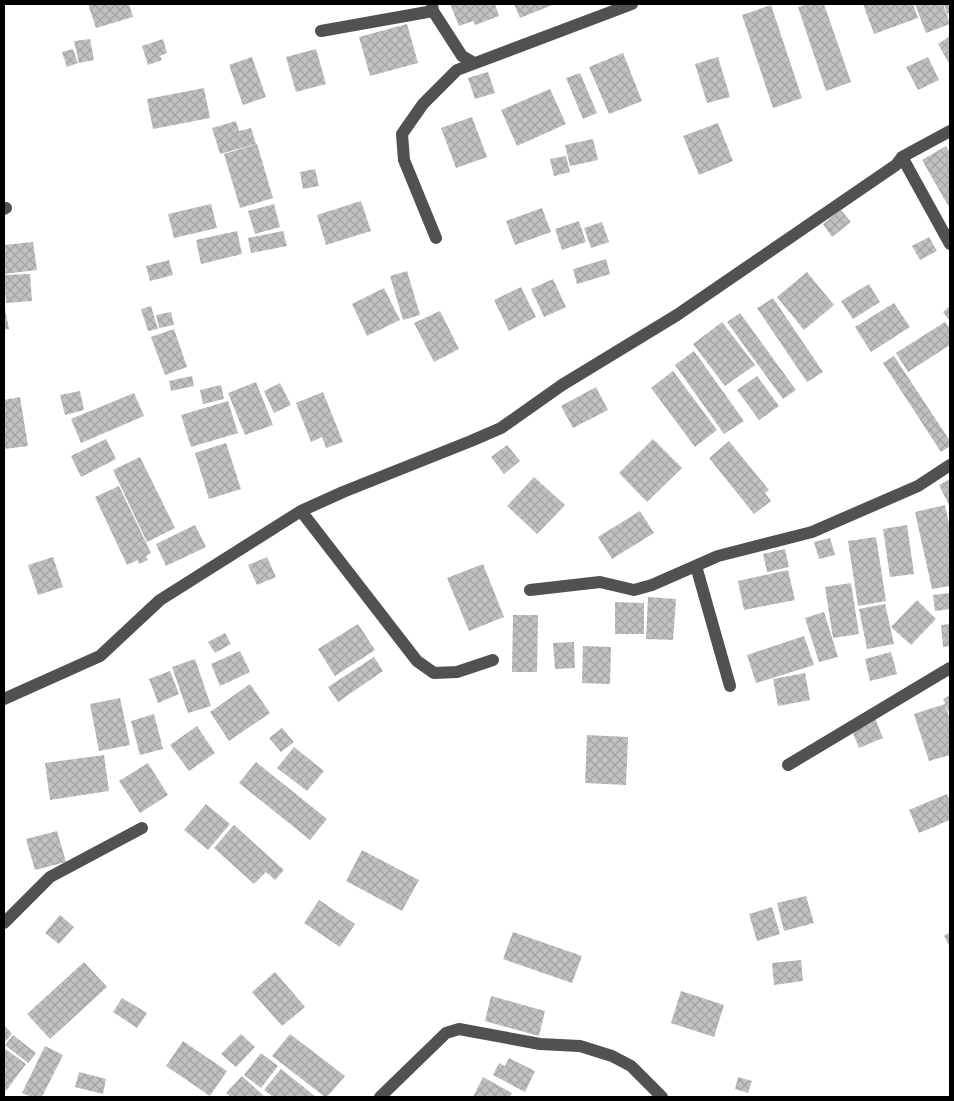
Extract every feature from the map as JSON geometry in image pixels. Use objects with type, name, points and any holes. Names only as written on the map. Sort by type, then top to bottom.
[{"type":"street","points":[[436,238],[404,160],[402,134],[423,104],[457,70],[632,4]]},
{"type":"street","points":[[321,31],[432,7],[462,56],[474,63]]},
{"type":"street","points":[[4,699],[100,656],[160,600],[301,510],[501,428],[562,385],[677,315],[896,165],[902,156],[950,130]]},
{"type":"street","points":[[902,156],[950,244]]},
{"type":"street","points":[[530,590],[600,582],[634,590],[652,585],[718,556],[812,532],[918,486],[950,465]]},
{"type":"street","points":[[301,510],[417,661],[434,673],[457,672],[493,660]]},
{"type":"street","points":[[696,566],[730,686]]},
{"type":"street","points":[[788,765],[950,668]]},
{"type":"street","points":[[4,923],[50,877],[142,828]]},
{"type":"street","points":[[380,1097],[446,1033],[459,1029],[540,1044],[580,1046],[612,1056],[631,1066],[662,1097]]},
{"type":"building","points":[[88,4],[129,4],[133,17],[96,28]]},
{"type":"building","points":[[450,4],[495,4],[499,16],[475,25],[473,21],[459,26]]},
{"type":"building","points":[[514,4],[555,4],[520,18]]},
{"type":"building","points":[[809,4],[824,4],[851,82],[826,91],[798,7]]},
{"type":"building","points":[[863,4],[913,4],[918,18],[874,34]]},
{"type":"building","points":[[915,4],[943,4],[950,24],[926,33]]},
{"type":"building","points":[[944,4],[950,4],[950,13],[947,14]]},
{"type":"building","points":[[771,5],[802,98],[773,108],[742,15]]},
{"type":"building","points":[[407,24],[418,63],[370,76],[359,37]]},
{"type":"building","points":[[950,36],[950,65],[938,44]]},
{"type":"building","points":[[90,39],[94,60],[79,63],[74,41]]},
{"type":"building","points":[[163,39],[167,53],[160,56],[162,60],[148,65],[142,46]]},
{"type":"building","points":[[73,49],[78,63],[67,67],[62,52]]},
{"type":"building","points":[[316,49],[326,84],[296,92],[286,57]]},
{"type":"building","points":[[623,53],[642,101],[609,114],[589,67]]},
{"type":"building","points":[[252,57],[266,97],[243,105],[229,65]]},
{"type":"building","points":[[718,57],[730,97],[707,103],[695,64]]},
{"type":"building","points":[[928,57],[939,80],[918,90],[906,67]]},
{"type":"building","points":[[488,72],[495,93],[475,99],[468,78]]},
{"type":"building","points":[[580,73],[597,113],[583,119],[566,78]]},
{"type":"building","points":[[204,88],[210,118],[153,129],[147,99]]},
{"type":"building","points":[[550,89],[566,124],[517,146],[501,110]]},
{"type":"building","points":[[472,117],[487,157],[456,168],[441,128]]},
{"type":"building","points":[[236,121],[239,131],[251,128],[256,144],[220,154],[212,128]]},
{"type":"building","points":[[718,123],[733,161],[699,175],[683,136]]},
{"type":"building","points":[[593,139],[598,160],[570,166],[565,145]]},
{"type":"building","points":[[257,144],[273,198],[240,208],[224,154]]},
{"type":"building","points":[[946,146],[950,153],[950,209],[922,160]]},
{"type":"building","points":[[566,156],[570,172],[554,176],[550,159]]},
{"type":"building","points":[[315,169],[319,186],[303,189],[300,172]]},
{"type":"building","points":[[361,201],[371,231],[326,245],[317,215]]},
{"type":"building","points":[[211,204],[217,228],[174,238],[168,214]]},
{"type":"building","points":[[274,204],[280,227],[255,234],[248,211]]},
{"type":"building","points":[[542,208],[551,232],[515,245],[506,221]]},
{"type":"building","points":[[841,210],[851,222],[832,237],[823,224]]},
{"type":"building","points":[[579,221],[586,242],[562,250],[555,229]]},
{"type":"building","points":[[602,222],[609,242],[591,248],[584,228]]},
{"type":"building","points":[[237,231],[242,254],[201,264],[196,240]]},
{"type":"building","points":[[283,231],[287,246],[251,253],[248,238]]},
{"type":"building","points":[[929,237],[937,251],[920,260],[912,246]]},
{"type":"building","points":[[33,242],[37,270],[4,274],[4,245]]},
{"type":"building","points":[[606,259],[610,274],[577,284],[573,269]]},
{"type":"building","points":[[169,260],[173,275],[150,281],[146,266]]},
{"type":"building","points":[[407,271],[420,315],[403,320],[390,276]]},
{"type":"building","points":[[807,272],[834,305],[804,330],[777,297]]},
{"type":"building","points":[[30,274],[32,301],[6,303],[4,275]]},
{"type":"building","points":[[553,279],[566,307],[544,317],[531,289]]},
{"type":"building","points":[[869,284],[880,302],[853,319],[841,301]]},
{"type":"building","points":[[521,287],[536,317],[509,331],[494,300]]},
{"type":"building","points":[[384,288],[400,320],[367,336],[352,304]]},
{"type":"building","points":[[773,298],[823,372],[807,382],[757,308]]},
{"type":"building","points":[[894,303],[910,327],[871,352],[855,327]]},
{"type":"building","points":[[4,304],[9,329],[4,330]]},
{"type":"building","points":[[151,306],[158,329],[148,331],[141,309]]},
{"type":"building","points":[[950,306],[950,321],[943,312]]},
{"type":"building","points":[[440,311],[459,349],[434,362],[414,323]]},
{"type":"building","points":[[171,312],[174,325],[159,328],[156,315]]},
{"type":"building","points":[[740,313],[796,390],[783,399],[727,322]]},
{"type":"building","points":[[722,322],[755,365],[725,386],[693,344]]},
{"type":"building","points":[[945,322],[950,329],[950,345],[908,372],[896,353]]},
{"type":"building","points":[[174,329],[187,367],[165,375],[151,337]]},
{"type":"building","points":[[694,351],[744,421],[724,434],[675,365]]},
{"type":"building","points":[[894,356],[950,441],[950,446],[941,452],[883,363]]},
{"type":"building","points":[[673,371],[717,430],[695,447],[651,388]]},
{"type":"building","points":[[192,376],[194,386],[171,391],[169,381]]},
{"type":"building","points":[[757,376],[779,406],[759,420],[737,390]]},
{"type":"building","points":[[256,382],[273,425],[245,435],[228,393]]},
{"type":"building","points":[[280,383],[291,405],[274,413],[264,391]]},
{"type":"building","points":[[221,385],[224,399],[203,404],[200,390]]},
{"type":"building","points":[[596,387],[608,410],[573,428],[561,406]]},
{"type":"building","points":[[80,391],[84,410],[65,415],[60,395]]},
{"type":"building","points":[[323,392],[343,442],[326,448],[322,437],[311,442],[296,403]]},
{"type":"building","points":[[134,393],[144,416],[81,443],[71,419]]},
{"type":"building","points":[[20,397],[28,446],[4,449],[4,400]]},
{"type":"building","points":[[228,401],[238,433],[191,447],[181,415]]},
{"type":"building","points":[[106,439],[116,459],[81,477],[71,456]]},
{"type":"building","points":[[653,439],[682,468],[647,502],[619,473]]},
{"type":"building","points":[[729,441],[769,490],[765,493],[771,501],[754,514],[709,458]]},
{"type":"building","points":[[226,443],[241,489],[209,499],[195,453]]},
{"type":"building","points":[[507,445],[520,461],[504,474],[491,457]]},
{"type":"building","points":[[140,457],[175,528],[147,542],[113,470]]},
{"type":"building","points":[[534,477],[565,505],[537,534],[507,506]]},
{"type":"building","points":[[950,479],[950,507],[939,485]]},
{"type":"building","points":[[119,486],[151,553],[146,556],[148,560],[139,564],[138,560],[127,565],[95,497]]},
{"type":"building","points":[[945,505],[950,528],[950,586],[932,589],[915,512]]},
{"type":"building","points":[[640,511],[654,533],[612,559],[598,537]]},
{"type":"building","points":[[195,525],[206,547],[166,566],[156,544]]},
{"type":"building","points":[[907,525],[914,574],[890,577],[883,529]]},
{"type":"building","points":[[876,537],[886,601],[858,606],[848,541]]},
{"type":"building","points":[[830,538],[835,555],[819,559],[814,542]]},
{"type":"building","points":[[785,549],[789,567],[767,572],[763,554]]},
{"type":"building","points":[[53,557],[63,587],[38,595],[28,565]]},
{"type":"building","points":[[267,557],[276,577],[257,585],[248,565]]},
{"type":"building","points":[[483,564],[504,617],[469,631],[447,578]]},
{"type":"building","points":[[788,570],[795,600],[744,610],[738,581]]},
{"type":"building","points":[[851,583],[859,634],[833,638],[825,587]]},
{"type":"building","points":[[950,593],[950,609],[935,611],[933,595]]},
{"type":"building","points":[[648,597],[676,599],[673,640],[646,639]]},
{"type":"building","points":[[917,600],[936,619],[911,645],[891,627]]},
{"type":"building","points":[[615,602],[644,603],[644,634],[615,634]]},
{"type":"building","points":[[885,604],[894,644],[867,649],[859,609]]},
{"type":"building","points":[[824,612],[838,657],[819,662],[805,618]]},
{"type":"building","points":[[513,615],[538,615],[537,672],[512,672]]},
{"type":"building","points":[[358,624],[375,650],[335,676],[318,649]]},
{"type":"building","points":[[950,624],[950,646],[943,647],[941,625]]},
{"type":"building","points":[[225,633],[231,644],[215,653],[208,642]]},
{"type":"building","points":[[804,636],[814,665],[756,683],[747,655]]},
{"type":"building","points":[[574,642],[575,668],[555,669],[553,643]]},
{"type":"building","points":[[583,646],[611,647],[610,684],[582,683]]},
{"type":"building","points":[[240,651],[250,672],[220,686],[211,664]]},
{"type":"building","points":[[891,652],[897,674],[870,681],[865,659]]},
{"type":"building","points":[[374,657],[383,671],[338,702],[328,687]]},
{"type":"building","points":[[195,659],[211,706],[188,713],[172,667]]},
{"type":"building","points":[[170,671],[179,694],[158,703],[149,679]]},
{"type":"building","points":[[805,673],[810,700],[778,706],[773,679]]},
{"type":"building","points":[[250,684],[270,713],[229,741],[210,712]]},
{"type":"building","points":[[950,695],[950,715],[943,699]]},
{"type":"building","points":[[120,698],[130,745],[99,751],[90,704]]},
{"type":"building","points":[[945,704],[950,720],[950,755],[929,761],[914,714]]},
{"type":"building","points":[[154,714],[163,749],[140,755],[131,721]]},
{"type":"building","points":[[875,718],[883,738],[859,748],[851,728]]},
{"type":"building","points":[[197,726],[215,753],[189,771],[170,745]]},
{"type":"building","points":[[282,728],[294,742],[281,752],[269,738]]},
{"type":"building","points":[[587,735],[628,737],[626,785],[585,783]]},
{"type":"building","points":[[294,747],[324,771],[307,791],[277,768]]},
{"type":"building","points":[[104,755],[109,791],[50,800],[45,763]]},
{"type":"building","points":[[256,762],[327,819],[310,840],[239,783]]},
{"type":"building","points":[[148,763],[168,795],[140,813],[119,781]]},
{"type":"building","points":[[947,794],[950,801],[950,820],[919,833],[909,810]]},
{"type":"building","points":[[206,804],[230,824],[208,850],[184,830]]},
{"type":"building","points":[[234,825],[284,870],[275,880],[266,872],[254,884],[214,848]]},
{"type":"building","points":[[57,831],[66,862],[35,870],[26,839]]},
{"type":"building","points":[[362,850],[419,880],[402,911],[346,881]]},
{"type":"building","points":[[806,896],[814,923],[784,931],[777,903]]},
{"type":"building","points":[[319,900],[355,924],[340,947],[304,923]]},
{"type":"building","points":[[772,907],[780,934],[757,941],[749,914]]},
{"type":"building","points":[[60,915],[74,927],[59,944],[45,933]]},
{"type":"building","points":[[513,932],[582,956],[572,983],[503,959]]},
{"type":"building","points":[[950,932],[950,947],[944,936]]},
{"type":"building","points":[[801,960],[803,981],[774,985],[772,963]]},
{"type":"building","points":[[84,962],[107,987],[50,1039],[27,1014]]},
{"type":"building","points":[[275,972],[305,1007],[282,1026],[252,992]]},
{"type":"building","points":[[681,991],[724,1005],[714,1037],[671,1023]]},
{"type":"building","points":[[491,996],[545,1011],[539,1036],[485,1021]]},
{"type":"building","points":[[122,998],[147,1013],[137,1028],[113,1012]]},
{"type":"building","points":[[4,1025],[12,1034],[4,1043]]},
{"type":"building","points":[[241,1034],[255,1047],[236,1067],[221,1054]]},
{"type":"building","points":[[290,1034],[345,1076],[327,1097],[272,1056]]},
{"type":"building","points":[[13,1035],[36,1053],[28,1063],[5,1045]]},
{"type":"building","points":[[183,1041],[227,1071],[210,1096],[166,1066]]},
{"type":"building","points":[[45,1046],[63,1055],[42,1097],[32,1097],[22,1093]]},
{"type":"building","points":[[4,1048],[26,1064],[6,1091],[4,1089]]},
{"type":"building","points":[[261,1053],[278,1066],[261,1088],[244,1075]]},
{"type":"building","points":[[509,1058],[535,1071],[525,1092],[493,1075],[499,1063],[505,1066]]},
{"type":"building","points":[[281,1069],[316,1097],[273,1097],[264,1090]]},
{"type":"building","points":[[79,1072],[106,1079],[103,1094],[75,1087]]},
{"type":"building","points":[[242,1076],[265,1097],[231,1097],[226,1093]]},
{"type":"building","points":[[483,1077],[512,1093],[510,1097],[473,1097]]},
{"type":"building","points":[[738,1077],[752,1081],[748,1093],[735,1089]]}]
